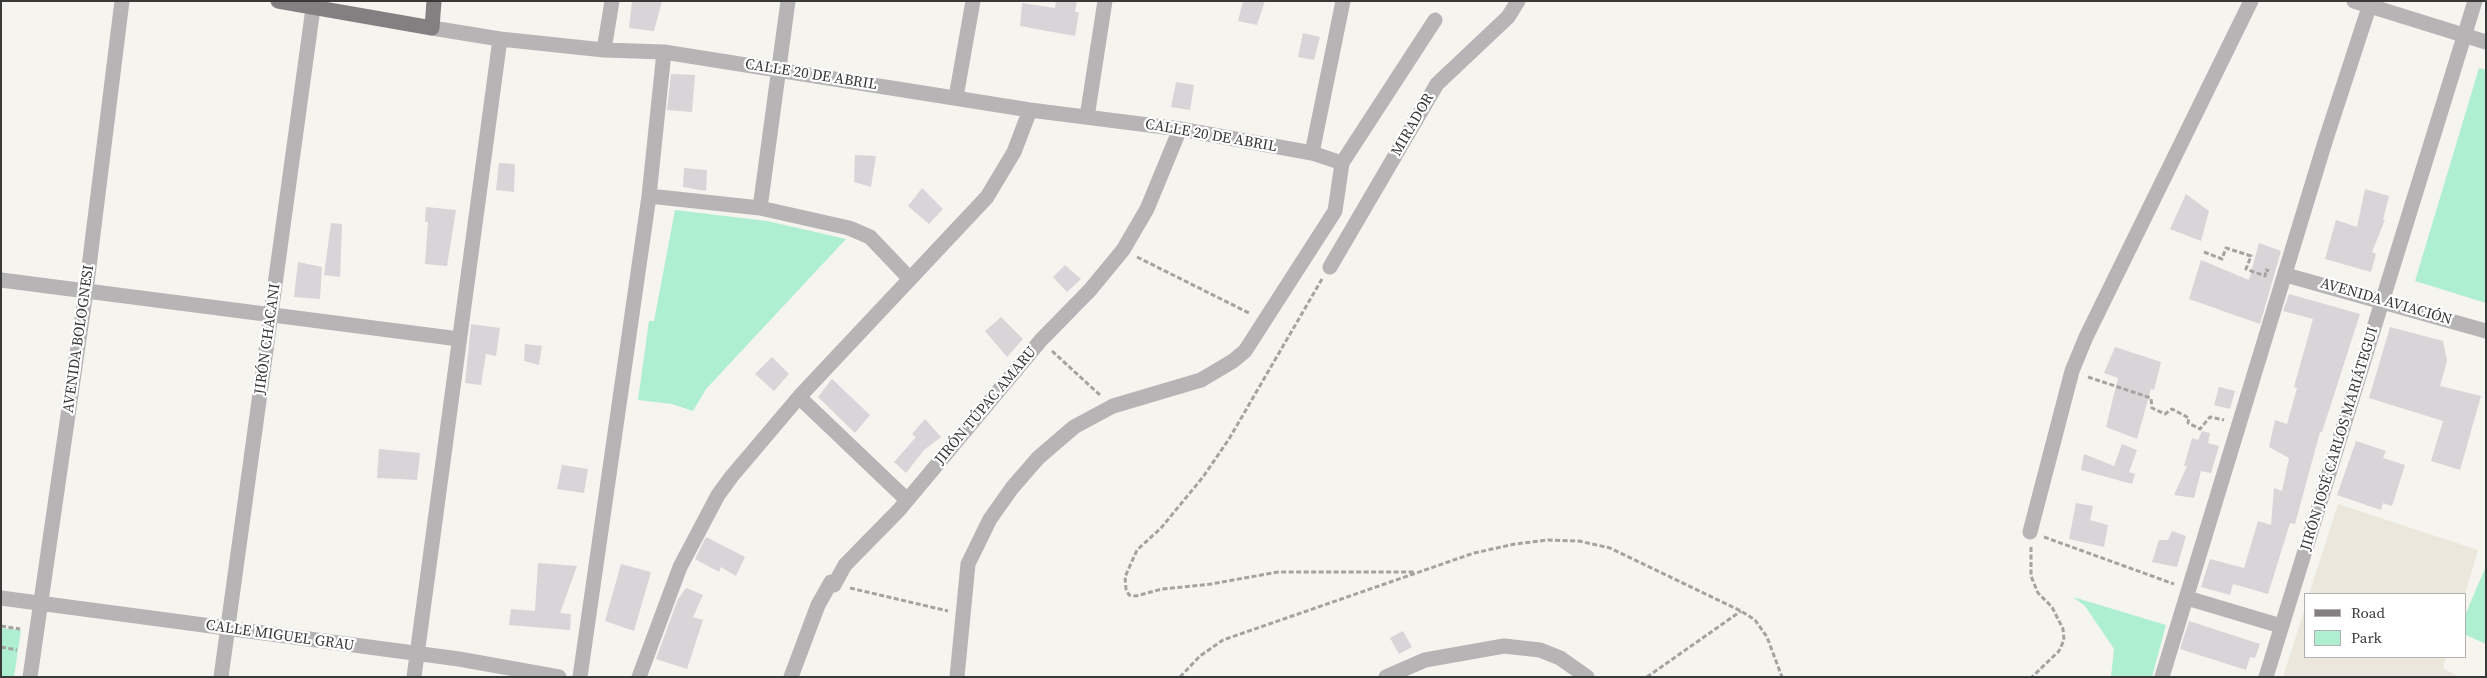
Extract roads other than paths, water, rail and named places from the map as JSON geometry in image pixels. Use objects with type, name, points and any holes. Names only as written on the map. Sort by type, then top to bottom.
[{"type":"main road","name":"CALLE 20 DE ABRIL","points":[[278,1],[314,4],[432,28]]},
{"type":"main road","points":[[432,28],[434,1]]},
{"type":"street","name":"AVENIDA BOLOGNESI","points":[[30,677],[86,291],[122,1]]},
{"type":"street","points":[[604,50],[612,1]]},
{"type":"street","points":[[760,208],[777,70],[788,1]]},
{"type":"street","points":[[956,97],[973,1]]},
{"type":"street","points":[[1086,116],[1104,1]]},
{"type":"street","points":[[1312,153],[1343,1]]},
{"type":"street","name":"MIRADOR","points":[[1330,267],[1437,84],[1508,17],[1518,1]]},
{"type":"street","points":[[2030,532],[2072,371],[2086,337],[2251,1]]},
{"type":"street","points":[[2354,1],[2370,4],[2486,42]]},
{"type":"street","name":"JIRÓN JOSÉ CARLOS MARIÁTEGUI","points":[[2266,677],[2475,1]]},
{"type":"street","name":"JIRÓN CHACANI","points":[[221,677],[314,4]]},
{"type":"street","points":[[2162,677],[2325,142],[2370,4]]},
{"type":"street","points":[[957,677],[968,564],[990,519],[1012,488],[1038,458],[1074,428],[1112,406],[1201,380],[1233,362],[1245,351],[1335,211],[1342,163],[1434,20]]},
{"type":"street","name":"CALLE 20 DE ABRIL","points":[[432,28],[500,39],[604,50],[664,52],[1030,110],[1180,129],[1312,153],[1342,163]]},
{"type":"street","points":[[414,677],[500,39]]},
{"type":"street","points":[[580,677],[649,196],[664,52]]},
{"type":"street","points":[[639,677],[680,567],[718,496],[732,476],[800,397],[987,197],[1014,152],[1030,110]]},
{"type":"street","name":"JIRÓN TÚPAC AMARU","points":[[791,677],[818,605],[832,582],[834,585],[845,565],[907,500],[1042,340],[1090,290],[1122,250],[1147,209],[1180,129]]},
{"type":"street","points":[[649,196],[760,208],[859,231],[870,237],[910,279]]},
{"type":"street","name":"AVENIDA AVIACIÓN","points":[[2286,275],[2486,331]]},
{"type":"street","points":[[1,280],[459,339]]},
{"type":"street","points":[[800,397],[907,500]]},
{"type":"street","name":"CALLE MIGUEL GRAU","points":[[1,598],[459,659],[558,677]]},
{"type":"street","points":[[2186,598],[2281,626]]},
{"type":"street","points":[[1386,677],[1426,660],[1504,646],[1540,650],[1560,658],[1587,677]]}]
